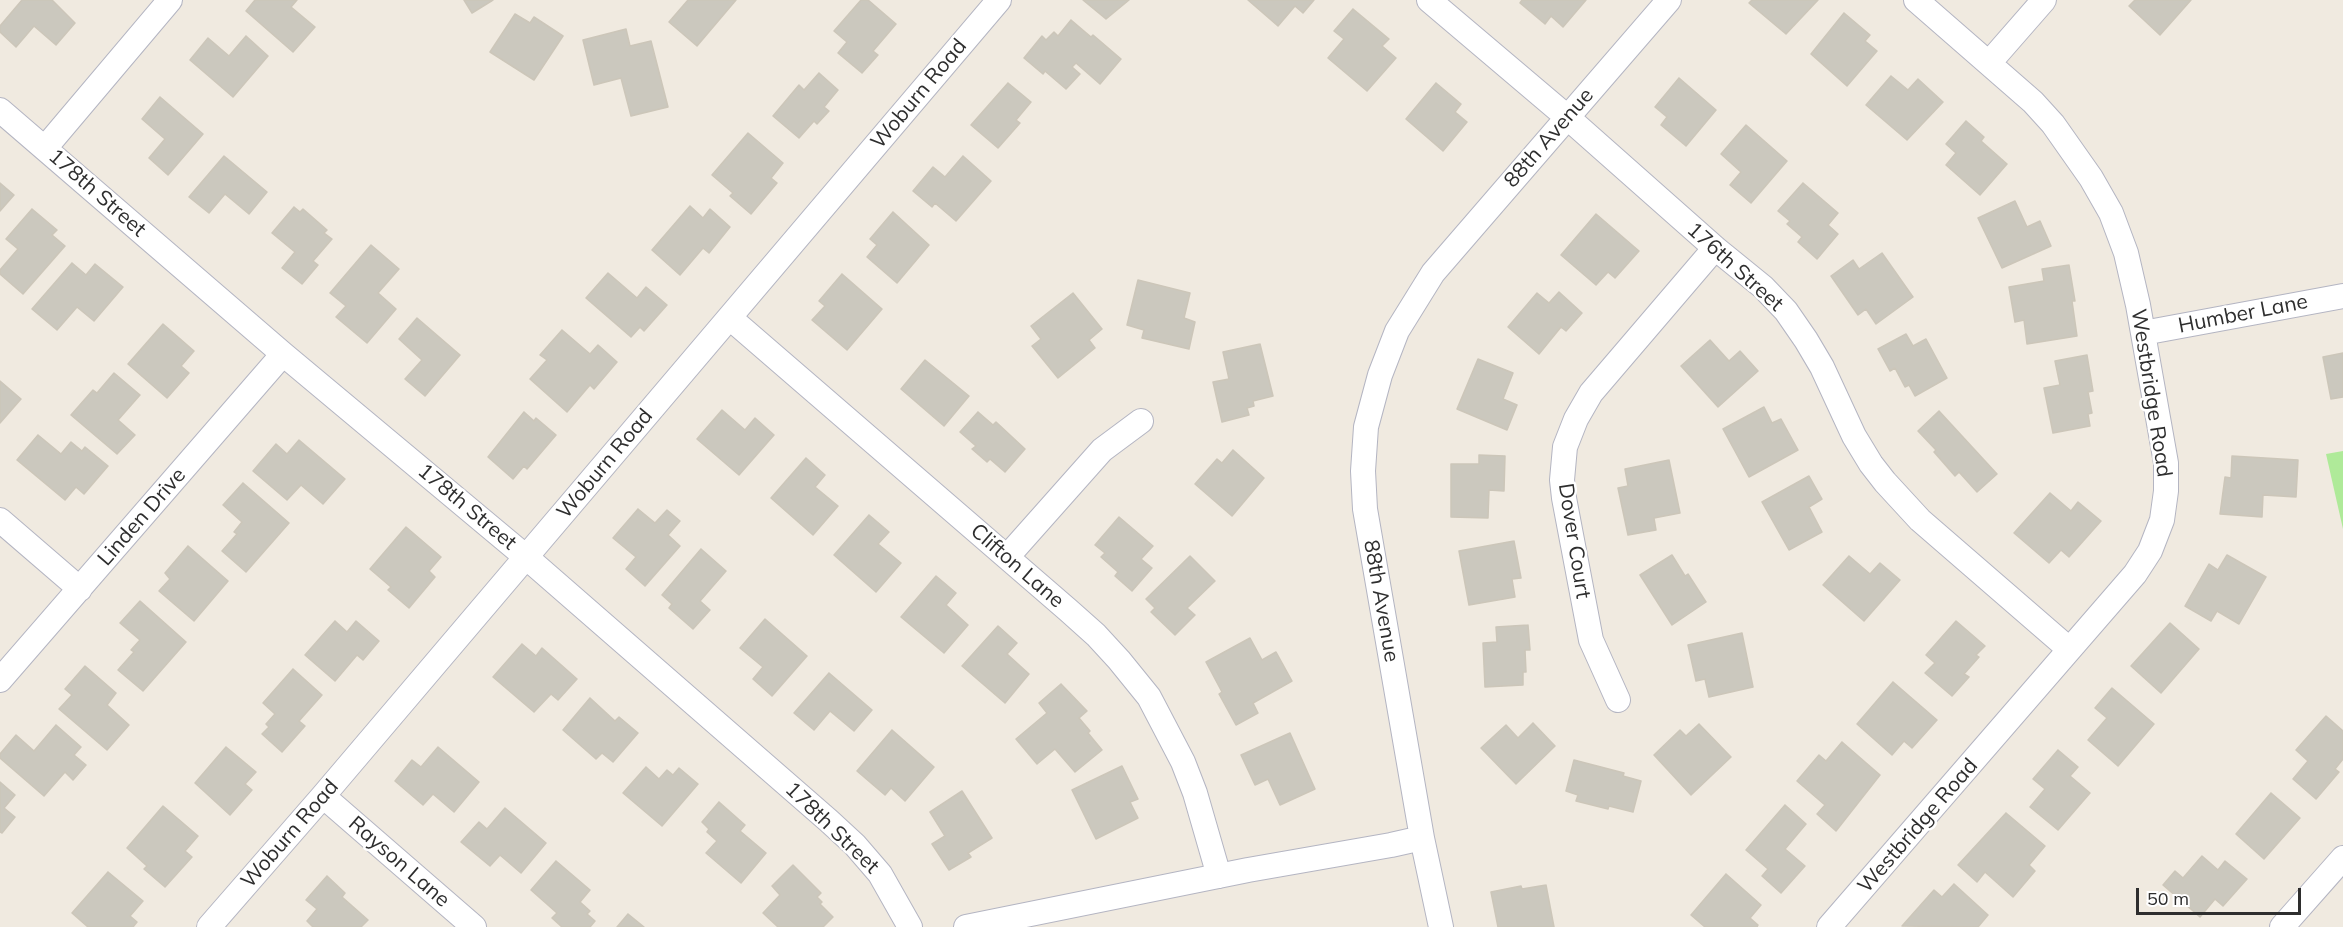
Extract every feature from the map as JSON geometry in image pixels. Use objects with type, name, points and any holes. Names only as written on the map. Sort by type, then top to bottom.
[{"type":"street","points":[[45,148],[170,0]]},
{"type":"street","name":"Woburn Road","points":[[209,927],[999,0]]},
{"type":"street","name":"176th Street","points":[[1429,0],[1763,287],[1786,311],[1822,367],[1854,436],[1871,464],[1899,498],[1920,520],[2069,649]]},
{"type":"street","name":"88th Avenue","points":[[1441,927],[1422,838],[1365,508],[1363,471],[1366,427],[1380,375],[1397,331],[1433,273],[1669,0]]},
{"type":"street","name":"Westbridge Road","points":[[1829,927],[2135,574],[2150,551],[2162,520],[2166,491],[2166,463],[2143,333],[2126,253],[2111,213],[2091,177],[2053,124],[2033,102],[1916,0]]},
{"type":"street","points":[[1989,63],[2044,0]]},
{"type":"street","name":"178th Street","points":[[0,110],[283,354],[526,557],[855,845],[880,874],[910,927]]},
{"type":"street","name":"Dover Court","points":[[1618,700],[1592,640],[1564,498],[1562,480],[1565,447],[1575,419],[1591,393],[1715,248]]},
{"type":"street","name":"Humber Lane","points":[[2143,333],[2343,296]]},
{"type":"street","name":"Clifton Lane","points":[[730,318],[1096,635],[1149,697],[1183,762],[1195,793],[1219,876]]},
{"type":"street","name":"Linden Drive","points":[[0,680],[283,354]]},
{"type":"street","points":[[1007,557],[1102,450],[1141,422]]},
{"type":"street","points":[[0,520],[80,589]]},
{"type":"street","name":"Rayson Lane","points":[[323,796],[474,927]]},
{"type":"street","points":[[966,927],[1422,838]]},
{"type":"street","points":[[2282,927],[2343,858]]},
{"type":"green space","points":[[2343,451],[2343,529],[2326,454]]},
{"type":"building","points":[[22,0],[52,0],[75,23],[56,45],[34,26],[16,47],[0,32],[0,26]]},
{"type":"building","points":[[255,0],[297,0],[291,7],[315,27],[293,52],[246,11]]},
{"type":"building","points":[[464,0],[493,0],[472,13]]},
{"type":"building","points":[[688,0],[736,0],[697,46],[669,22]]},
{"type":"building","points":[[861,0],[868,0],[896,24],[873,51],[878,55],[862,73],[838,53],[847,42],[834,31]]},
{"type":"building","points":[[1083,0],[1129,0],[1106,19]]},
{"type":"building","points":[[1248,0],[1314,0],[1303,13],[1295,6],[1278,26]]},
{"type":"building","points":[[1522,0],[1586,0],[1563,27],[1551,16],[1545,24],[1520,3]]},
{"type":"building","points":[[1752,0],[1818,0],[1786,34],[1749,3]]},
{"type":"building","points":[[2135,0],[2191,0],[2160,35],[2129,6]]},
{"type":"building","points":[[1353,9],[1389,39],[1382,46],[1396,58],[1367,91],[1328,58],[1344,39],[1334,31]]},
{"type":"building","points":[[1844,13],[1870,35],[1865,41],[1877,51],[1847,86],[1811,54]]},
{"type":"building","points":[[515,14],[530,23],[534,17],[563,36],[534,80],[490,52]]},
{"type":"building","points":[[1071,20],[1121,59],[1100,84],[1076,63],[1072,67],[1080,74],[1066,89],[1045,71],[1043,74],[1024,58],[1042,36],[1046,40],[1054,32],[1058,36]]},
{"type":"building","points":[[626,29],[630,46],[651,41],[668,107],[631,116],[621,78],[594,85],[583,40]]},
{"type":"building","points":[[246,36],[268,56],[233,97],[190,60],[208,38],[229,56]]},
{"type":"building","points":[[819,73],[838,90],[824,107],[829,111],[817,124],[814,121],[799,138],[773,116],[799,85],[804,90]]},
{"type":"building","points":[[1891,76],[1908,90],[1918,79],[1943,102],[1907,140],[1866,105]]},
{"type":"building","points":[[1679,78],[1716,110],[1686,146],[1661,125],[1667,117],[1655,107]]},
{"type":"building","points":[[1008,83],[1031,102],[1016,120],[1020,123],[998,148],[971,125]]},
{"type":"building","points":[[1436,83],[1461,104],[1455,112],[1467,122],[1443,151],[1406,119]]},
{"type":"building","points":[[160,97],[203,134],[168,175],[149,158],[165,139],[142,119]]},
{"type":"building","points":[[1966,121],[1984,137],[1981,141],[2007,164],[1980,195],[1946,165],[1956,153],[1946,144]]},
{"type":"building","points":[[1746,125],[1787,161],[1751,203],[1730,185],[1741,172],[1721,154]]},
{"type":"building","points":[[748,133],[783,163],[771,178],[777,183],[751,214],[730,196],[733,193],[712,175]]},
{"type":"building","points":[[224,156],[267,192],[249,214],[225,194],[209,213],[189,197]]},
{"type":"building","points":[[963,156],[991,181],[956,221],[935,203],[932,207],[913,191],[933,167],[945,177]]},
{"type":"building","points":[[0,183],[14,195],[0,211]]},
{"type":"building","points":[[1803,183],[1838,213],[1828,225],[1838,234],[1817,259],[1798,242],[1802,237],[1787,224],[1790,221],[1778,211]]},
{"type":"building","points":[[2015,201],[2027,227],[2040,221],[2051,246],[2002,268],[1978,218]]},
{"type":"building","points":[[690,206],[703,218],[710,209],[730,227],[709,253],[703,248],[680,275],[652,250]]},
{"type":"building","points":[[294,207],[300,212],[303,209],[327,230],[324,233],[332,239],[313,261],[318,265],[302,284],[282,268],[295,252],[272,233]]},
{"type":"building","points":[[32,209],[57,230],[52,235],[65,246],[23,294],[0,274],[0,270],[18,249],[6,239]]},
{"type":"building","points":[[893,212],[929,245],[897,283],[867,257],[877,245],[870,239]]},
{"type":"building","points":[[1596,214],[1639,251],[1615,278],[1608,272],[1596,285],[1561,255]]},
{"type":"building","points":[[371,245],[399,269],[378,293],[396,309],[367,343],[336,317],[346,306],[330,293]]},
{"type":"building","points":[[1882,253],[1913,297],[1876,324],[1866,309],[1858,315],[1831,276],[1853,260],[1859,269]]},
{"type":"building","points":[[72,263],[86,275],[95,264],[123,287],[94,321],[77,307],[57,330],[32,309]]},
{"type":"building","points":[[2069,265],[2075,301],[2072,301],[2077,336],[2027,344],[2024,320],[2015,322],[2009,287],[2044,281],[2042,269]]},
{"type":"building","points":[[608,273],[637,298],[646,287],[667,305],[644,331],[640,327],[631,337],[586,298]]},
{"type":"building","points":[[842,274],[882,309],[847,350],[812,320],[825,306],[819,301]]},
{"type":"building","points":[[1138,280],[1190,293],[1184,318],[1195,322],[1189,349],[1142,338],[1144,330],[1127,325]]},
{"type":"building","points":[[1559,292],[1582,313],[1566,331],[1561,327],[1539,354],[1508,327],[1537,293],[1549,303]]},
{"type":"building","points":[[1073,293],[1102,329],[1089,340],[1095,348],[1058,378],[1032,346],[1041,339],[1031,326]]},
{"type":"building","points":[[417,318],[460,355],[425,396],[405,379],[422,360],[399,339]]},
{"type":"building","points":[[163,324],[194,351],[181,366],[189,373],[167,398],[128,364]]},
{"type":"building","points":[[562,330],[590,354],[598,345],[617,362],[594,389],[590,385],[567,412],[530,379],[547,360],[540,355]]},
{"type":"building","points":[[1906,334],[1913,346],[1926,339],[1947,378],[1915,396],[1909,385],[1905,387],[1895,368],[1890,371],[1878,349]]},
{"type":"building","points":[[1710,340],[1729,361],[1740,351],[1758,371],[1718,407],[1681,366]]},
{"type":"building","points":[[1260,344],[1273,396],[1253,401],[1254,406],[1247,408],[1249,415],[1222,422],[1213,382],[1229,379],[1223,352]]},
{"type":"building","points":[[2343,353],[2343,397],[2331,399],[2323,357]]},
{"type":"building","points":[[2087,355],[2093,391],[2088,392],[2092,413],[2088,414],[2090,426],[2053,433],[2044,388],[2060,385],[2055,361]]},
{"type":"building","points":[[1478,359],[1513,373],[1503,399],[1517,405],[1507,430],[1457,409]]},
{"type":"building","points":[[925,360],[969,396],[944,426],[901,389]]},
{"type":"building","points":[[114,373],[140,395],[118,420],[135,435],[117,454],[71,415],[93,390],[97,393]]},
{"type":"building","points":[[0,381],[21,399],[0,423]]},
{"type":"building","points":[[1764,407],[1772,423],[1781,419],[1798,450],[1749,477],[1723,429]]},
{"type":"building","points":[[722,410],[745,430],[755,418],[774,435],[739,475],[697,439]]},
{"type":"building","points":[[1939,411],[1997,474],[1977,492],[1959,472],[1955,476],[1934,452],[1936,450],[1918,431]]},
{"type":"building","points":[[524,412],[534,421],[536,418],[556,435],[527,469],[524,466],[513,479],[488,457]]},
{"type":"building","points":[[978,412],[993,425],[996,422],[1025,449],[1005,472],[990,459],[987,462],[972,449],[976,446],[960,432]]},
{"type":"building","points":[[38,435],[61,454],[71,442],[82,451],[85,447],[108,466],[84,494],[76,487],[65,500],[17,460]]},
{"type":"building","points":[[299,440],[345,479],[323,504],[301,485],[287,500],[253,471],[276,444],[287,454]]},
{"type":"building","points":[[1233,450],[1264,478],[1232,516],[1195,484],[1217,459],[1222,463]]},
{"type":"building","points":[[1479,455],[1505,456],[1504,491],[1489,490],[1488,518],[1451,517],[1451,464],[1479,464]]},
{"type":"building","points":[[2232,456],[2298,460],[2296,497],[2263,495],[2262,517],[2220,514],[2225,477],[2231,478]]},
{"type":"building","points":[[806,458],[825,475],[815,487],[838,506],[813,535],[771,498]]},
{"type":"building","points":[[1669,460],[1680,513],[1654,518],[1656,530],[1628,535],[1618,488],[1628,486],[1625,469]]},
{"type":"building","points":[[1809,476],[1822,499],[1809,507],[1822,532],[1789,550],[1762,502]]},
{"type":"building","points":[[243,483],[289,523],[246,572],[222,551],[237,534],[234,532],[242,522],[223,505]]},
{"type":"building","points":[[2050,493],[2071,511],[2078,502],[2101,521],[2069,557],[2061,550],[2049,563],[2014,533]]},
{"type":"building","points":[[638,509],[655,523],[667,510],[680,521],[668,535],[680,546],[645,586],[626,569],[636,557],[613,538]]},
{"type":"building","points":[[869,515],[889,532],[878,544],[901,563],[876,592],[834,555]]},
{"type":"building","points":[[1119,517],[1153,546],[1141,559],[1152,568],[1132,591],[1115,576],[1118,572],[1101,557],[1105,553],[1095,545]]},
{"type":"building","points":[[406,527],[441,557],[429,571],[435,577],[409,608],[388,590],[391,587],[370,569]]},
{"type":"building","points":[[1514,541],[1521,578],[1512,579],[1515,597],[1469,605],[1459,551]]},
{"type":"building","points":[[188,546],[228,581],[194,621],[159,591],[170,579],[165,573]]},
{"type":"building","points":[[701,549],[726,571],[700,601],[710,610],[693,629],[669,608],[672,604],[662,595]]},
{"type":"building","points":[[1672,555],[1685,576],[1688,574],[1706,602],[1672,625],[1640,575]]},
{"type":"building","points":[[2227,555],[2266,577],[2239,624],[2217,611],[2211,621],[2185,606],[2209,564],[2218,570]]},
{"type":"building","points":[[1190,556],[1215,581],[1187,608],[1195,615],[1175,635],[1151,612],[1155,608],[1146,599]]},
{"type":"building","points":[[1849,556],[1870,574],[1880,563],[1900,580],[1864,621],[1823,585]]},
{"type":"building","points":[[936,576],[956,593],[946,605],[968,625],[944,653],[901,617]]},
{"type":"building","points":[[140,601],[186,642],[143,691],[118,670],[134,652],[131,650],[140,640],[120,623]]},
{"type":"building","points":[[765,619],[807,656],[772,696],[753,679],[763,667],[740,648]]},
{"type":"building","points":[[335,621],[347,632],[356,621],[379,641],[363,660],[357,655],[335,681],[305,655]]},
{"type":"building","points":[[1956,621],[1985,646],[1976,655],[1979,657],[1964,674],[1969,677],[1952,696],[1925,673],[1935,663],[1926,655]]},
{"type":"building","points":[[2170,623],[2199,649],[2161,693],[2131,666]]},
{"type":"building","points":[[1528,625],[1530,650],[1525,650],[1526,672],[1523,672],[1523,685],[1485,687],[1483,643],[1497,642],[1496,627]]},
{"type":"building","points":[[998,626],[1017,643],[1007,654],[1029,674],[1005,703],[962,666]]},
{"type":"building","points":[[1742,633],[1753,687],[1709,697],[1705,679],[1696,681],[1688,645]]},
{"type":"building","points":[[1250,638],[1262,660],[1276,652],[1292,681],[1253,703],[1258,713],[1236,725],[1219,694],[1222,692],[1206,662]]},
{"type":"building","points":[[522,644],[536,656],[542,648],[577,679],[558,700],[551,694],[534,712],[493,677]]},
{"type":"building","points":[[85,666],[116,693],[107,705],[129,725],[107,750],[59,709],[72,695],[65,689]]},
{"type":"building","points":[[293,669],[322,695],[299,721],[305,726],[282,752],[262,734],[269,727],[266,724],[275,714],[263,703]]},
{"type":"building","points":[[829,673],[872,710],[854,731],[830,711],[814,730],[794,713]]},
{"type":"building","points":[[1893,682],[1937,720],[1912,748],[1904,741],[1892,755],[1857,724]]},
{"type":"building","points":[[1061,684],[1087,711],[1079,718],[1102,750],[1075,772],[1055,749],[1037,764],[1016,739],[1047,713],[1039,703]]},
{"type":"building","points":[[2112,688],[2154,724],[2118,766],[2088,740],[2107,718],[2095,708]]},
{"type":"building","points":[[590,698],[615,721],[619,717],[638,733],[613,762],[602,753],[596,759],[563,730]]},
{"type":"building","points":[[2326,716],[2343,731],[2343,759],[2335,769],[2339,772],[2316,799],[2293,779],[2308,761],[2296,750]]},
{"type":"building","points":[[1533,723],[1555,746],[1516,784],[1481,748],[1506,725],[1518,738]]},
{"type":"building","points":[[1699,724],[1731,757],[1691,795],[1654,755],[1680,730],[1686,736]]},
{"type":"building","points":[[56,725],[81,747],[74,755],[86,765],[73,780],[65,772],[44,796],[0,758],[0,754],[16,735],[34,751]]},
{"type":"building","points":[[892,730],[934,767],[905,801],[891,788],[885,795],[857,771]]},
{"type":"building","points":[[1290,733],[1315,789],[1280,805],[1268,779],[1255,785],[1241,755]]},
{"type":"building","points":[[1842,742],[1880,775],[1836,831],[1817,814],[1825,805],[1797,781],[1819,755],[1826,761]]},
{"type":"building","points":[[226,747],[256,772],[245,784],[252,790],[230,815],[195,783]]},
{"type":"building","points":[[438,747],[479,782],[454,812],[433,794],[423,805],[395,781],[412,760],[421,767]]},
{"type":"building","points":[[2058,750],[2078,767],[2070,776],[2090,793],[2058,830],[2030,807],[2045,789],[2033,779]]},
{"type":"building","points":[[1574,760],[1624,773],[1623,776],[1641,781],[1633,812],[1576,801],[1578,795],[1566,791]]},
{"type":"building","points":[[1122,766],[1138,799],[1130,802],[1138,818],[1096,839],[1072,790]]},
{"type":"building","points":[[646,767],[659,779],[667,770],[673,775],[679,768],[698,784],[662,826],[623,793]]},
{"type":"building","points":[[0,782],[15,795],[4,808],[15,817],[2,833],[0,832]]},
{"type":"building","points":[[962,791],[992,838],[968,853],[971,857],[949,870],[932,844],[945,836],[930,812]]},
{"type":"building","points":[[2271,793],[2300,818],[2264,859],[2236,834]]},
{"type":"building","points":[[719,802],[745,825],[740,831],[766,853],[741,883],[706,853],[717,841],[707,832],[709,829],[702,822]]},
{"type":"building","points":[[1785,805],[1806,824],[1785,849],[1805,866],[1781,893],[1762,876],[1768,869],[1746,850]]},
{"type":"building","points":[[163,806],[198,836],[185,851],[192,857],[165,887],[144,869],[147,866],[127,848]]},
{"type":"building","points":[[505,808],[546,843],[521,873],[500,855],[490,866],[461,842],[479,822],[487,829]]},
{"type":"building","points":[[2006,813],[2045,846],[2029,865],[2035,871],[2013,897],[1985,872],[1977,882],[1958,865]]},
{"type":"building","points":[[2202,856],[2218,870],[2225,861],[2247,879],[2223,906],[2215,899],[2200,917],[2163,885],[2175,871],[2183,878]]},
{"type":"building","points":[[556,861],[590,890],[580,902],[590,911],[587,914],[595,921],[590,927],[562,927],[552,918],[557,913],[531,890]]},
{"type":"building","points":[[793,865],[821,893],[817,897],[822,902],[820,904],[833,917],[823,927],[778,927],[763,913],[780,895],[772,886]]},
{"type":"building","points":[[108,872],[143,901],[130,916],[137,922],[133,927],[88,927],[72,913]]},
{"type":"building","points":[[1726,874],[1761,905],[1750,918],[1758,925],[1757,927],[1705,927],[1691,915]]},
{"type":"building","points":[[327,876],[345,893],[342,897],[368,920],[361,927],[313,927],[307,921],[317,909],[306,900]]},
{"type":"building","points":[[1954,884],[1988,915],[1978,927],[1902,926],[1934,890],[1942,897]]},
{"type":"building","points":[[1546,885],[1554,927],[1498,927],[1491,892],[1521,886],[1522,889]]},
{"type":"building","points":[[628,914],[644,927],[617,927]]}]
